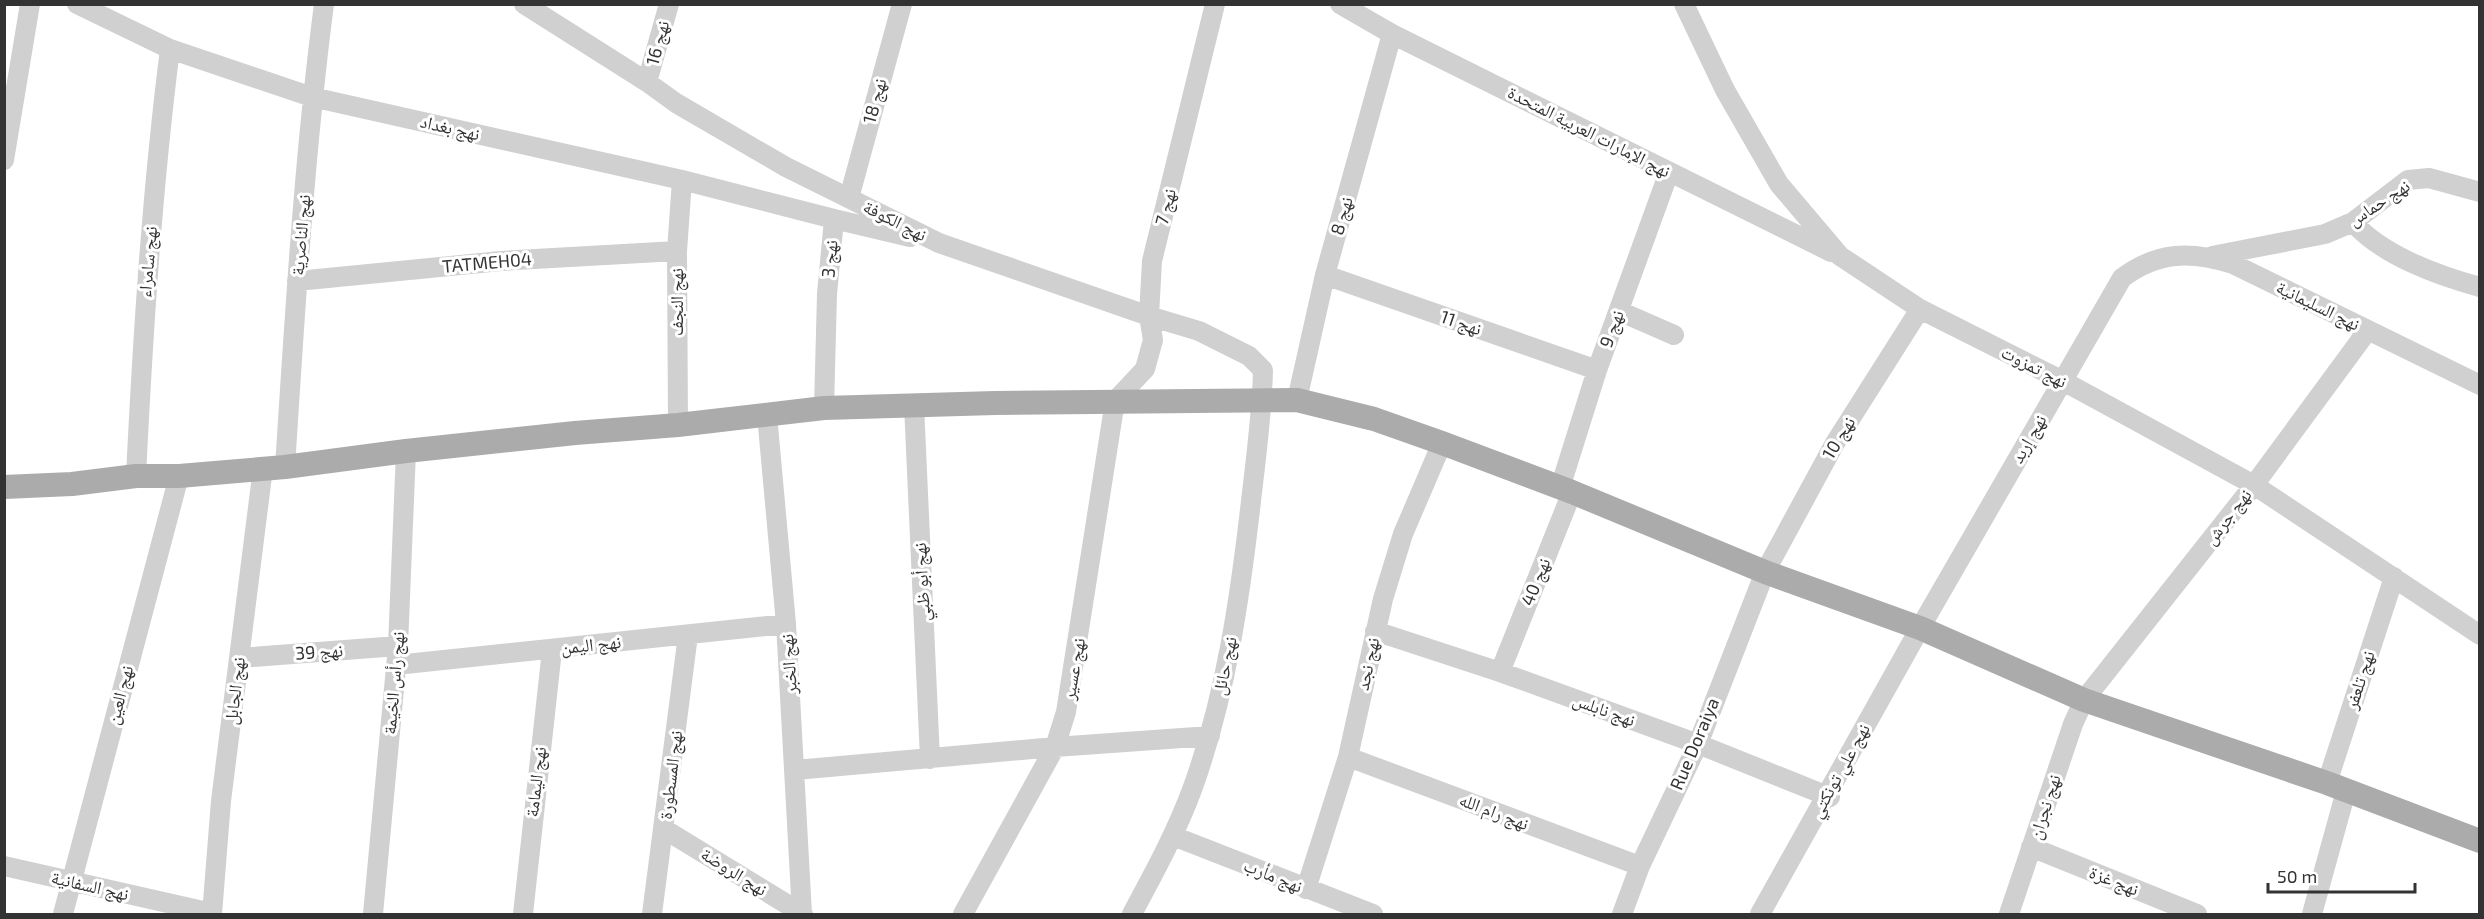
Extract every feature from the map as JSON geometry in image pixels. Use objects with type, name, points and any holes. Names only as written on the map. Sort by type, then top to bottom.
[{"type":"main road","points":[[4,487],[274,468],[406,451],[767,416],[824,408],[1115,401],[1262,402],[1297,400],[1374,419],[1442,443],[1566,490],[1765,572],[1920,628],[2084,700],[2336,787],[2480,841]]},
{"type":"street","points":[[4,160],[30,4]]},
{"type":"street","name":"نهج بغداد","points":[[77,4],[170,49],[312,97],[682,180],[834,219]]},
{"type":"street","name":"نهج الناصرية","points":[[274,468],[297,281],[312,97],[324,4]]},
{"type":"street","name":"نهج الكوفة","points":[[524,4],[647,82],[675,103],[786,167],[939,243],[1149,316],[1199,331],[1249,356],[1263,370],[1262,402]]},
{"type":"street","name":"نهج 16","points":[[647,82],[669,4]]},
{"type":"street","name":"نهج 18","points":[[849,198],[902,4]]},
{"type":"street","name":"نهج 7","points":[[1115,401],[1145,369],[1153,340],[1149,316],[1152,261],[1215,4]]},
{"type":"street","name":"نهج الإمارات العربية المتحدة","points":[[1340,4],[1392,34],[1840,256]]},
{"type":"street","name":"نهج تمزوت","points":[[1684,4],[1725,90],[1779,184],[1840,256],[1920,309],[2062,381],[2254,485],[2480,635]]},
{"type":"street","name":"نهج 8","points":[[1297,400],[1325,275],[1392,34]]},
{"type":"street","name":"نهج سامراء","points":[[136,476],[144,312],[159,137],[170,49]]},
{"type":"street","name":"نهج 9","points":[[1566,490],[1597,370],[1669,172]]},
{"type":"street","name":"نهج حماس","points":[[2209,256],[2325,234],[2353,222],[2389,192],[2408,180],[2429,178],[2480,192]]},
{"type":"street","name":"نهج النجف","points":[[678,425],[677,251],[682,180]]},
{"type":"street","name":"نهج 3","points":[[824,408],[827,294],[834,219],[939,243]]},
{"type":"street","points":[[2353,222],[2374,241],[2395,253],[2432,271],[2480,287]]},
{"type":"street","name":"TATMEH04","points":[[297,281],[501,261],[677,251]]},
{"type":"street","name":"نهج السليمانية","points":[[2149,261],[2184,255],[2209,256],[2233,264],[2480,385]]},
{"type":"street","name":"نهج إربد","points":[[1920,628],[2122,278],[2149,261]]},
{"type":"street","name":"نهج 11","points":[[1325,275],[1597,370]]},
{"type":"street","name":"نهج 10","points":[[1765,572],[1835,443],[1920,309]]},
{"type":"street","points":[[1619,311],[1674,335]]},
{"type":"street","name":"نهج جرش","points":[[2084,700],[2254,485],[2368,330]]},
{"type":"street","name":"نهج عسير","points":[[963,915],[1055,747],[1066,712],[1076,662],[1115,401]]},
{"type":"street","name":"نهج حائل","points":[[1132,915],[1173,836],[1193,789],[1210,736],[1242,583],[1262,402]]},
{"type":"street","name":"نهج أبو ظبي","points":[[914,405],[930,759]]},
{"type":"street","name":"نهج الخبر","points":[[767,416],[786,624],[803,914]]},
{"type":"street","name":"نهج نجد","points":[[1306,889],[1348,757],[1375,631],[1403,534],[1442,443]]},
{"type":"street","name":"نهج رأس الخيمة","points":[[373,915],[397,656],[406,451]]},
{"type":"street","name":"نهج الجابل","points":[[212,914],[221,801],[239,658],[274,468]]},
{"type":"street","name":"نهج العين","points":[[63,915],[179,476]]},
{"type":"street","name":"نهج 40","points":[[1500,672],[1566,490]]},
{"type":"street","name":"Rue Doraiya","points":[[1622,915],[1640,866],[1698,744],[1765,572]]},
{"type":"street","name":"نهج تلعفر","points":[[2312,915],[2336,787],[2394,577]]},
{"type":"street","name":"نهج اليمن","points":[[397,656],[552,650],[786,624]]},
{"type":"street","name":"نهج علي تونكتي","points":[[1760,915],[1828,797],[1920,628]]},
{"type":"street","name":"نهج نابلس","points":[[1375,631],[1500,672],[1698,744],[1828,797]]},
{"type":"street","name":"نهج المسطورة","points":[[652,915],[688,635]]},
{"type":"street","name":"نهج اليمامة","points":[[523,915],[552,650]]},
{"type":"street","name":"نهج 39","points":[[239,658],[397,656]]},
{"type":"street","name":"نهج نجران","points":[[2009,915],[2073,724],[2084,700]]},
{"type":"street","points":[[795,770],[1210,736]]},
{"type":"street","name":"نهج رام الله","points":[[1348,757],[1640,866]]},
{"type":"street","name":"نهج الروضة","points":[[664,829],[803,914]]},
{"type":"street","name":"نهج مأرب","points":[[1173,836],[1373,915]]},
{"type":"street","name":"نهج غزة","points":[[2031,848],[2197,915]]},
{"type":"street","name":"نهج السفانية","points":[[4,866],[212,914]]}]
